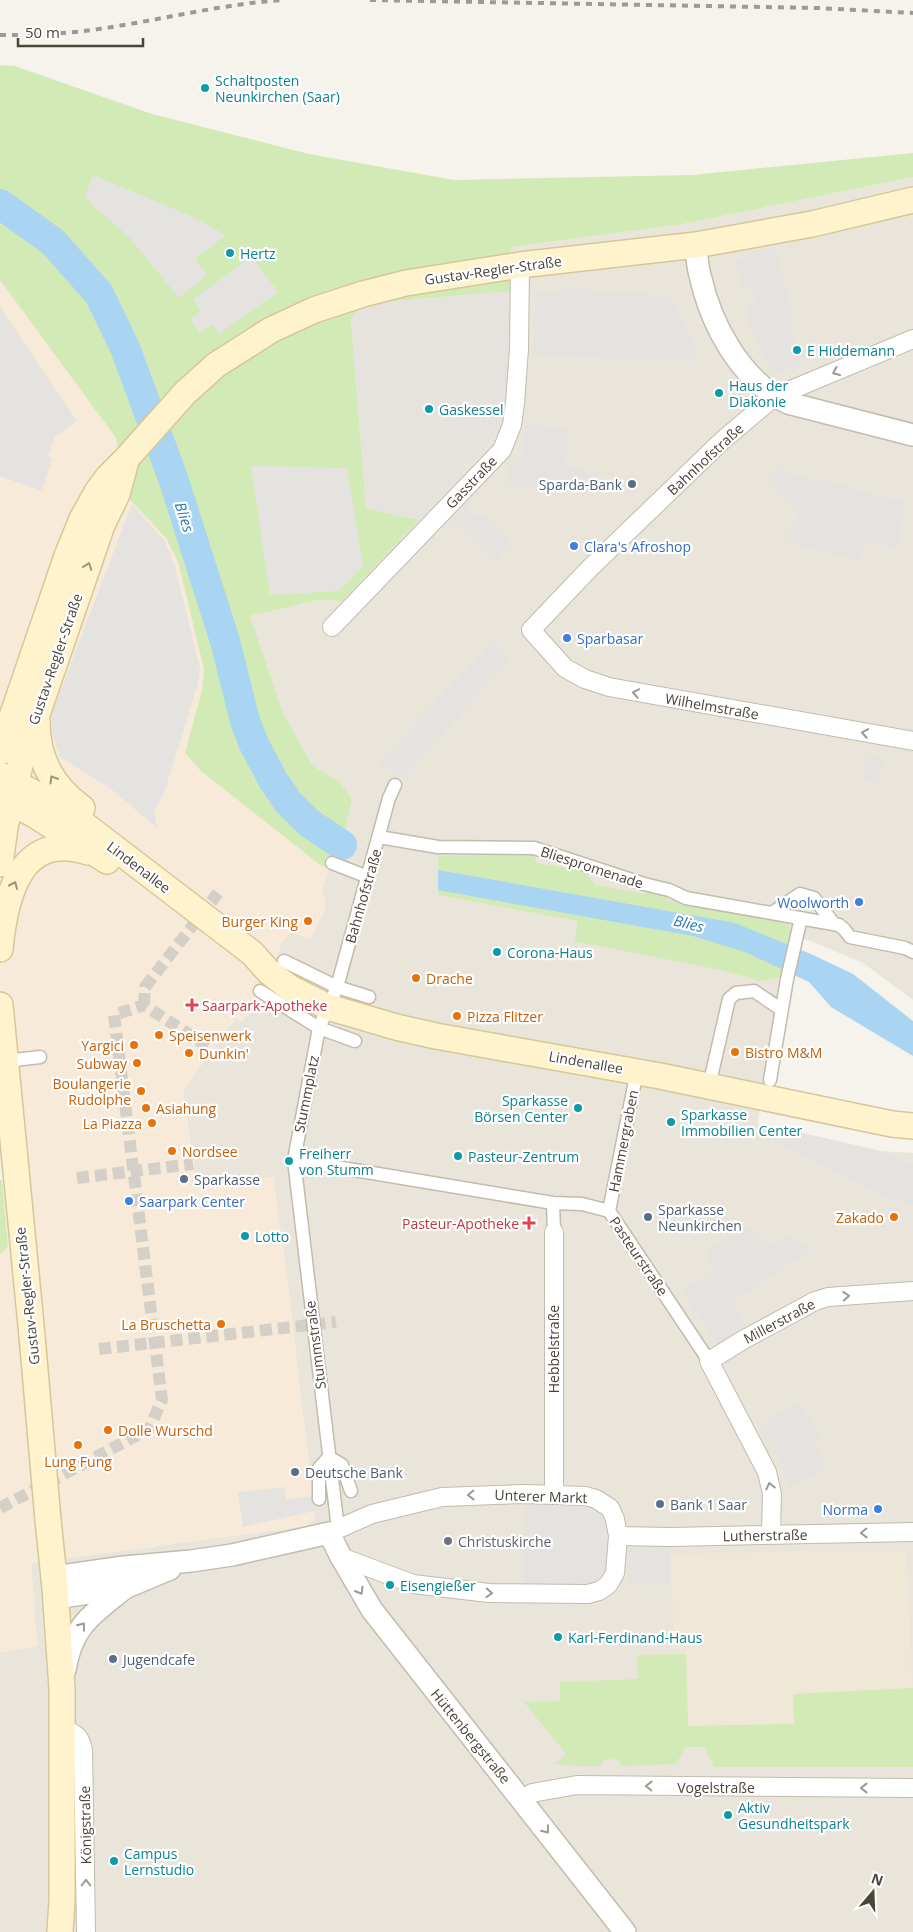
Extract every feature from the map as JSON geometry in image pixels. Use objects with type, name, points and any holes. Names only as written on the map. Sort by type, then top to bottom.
[{"type":"main road","name":"Gustav-Regler-Straße","points":[[0,752],[82,519],[108,477],[126,459],[169,408],[216,365],[271,330],[314,310],[406,283],[520,266],[696,245],[812,224],[913,200]]},
{"type":"main road","name":"Gustav-Regler-Straße","points":[[0,864],[6,789],[37,711],[102,525],[117,494],[126,459]]},
{"type":"main road","points":[[0,710],[10,689],[53,565],[68,538],[82,519]]},
{"type":"main road","points":[[37,711],[37,738],[44,764],[59,789],[132,844],[148,873]]},
{"type":"main road","name":"Lindenallee","points":[[6,789],[100,856],[235,958],[271,974]]},
{"type":"main road","name":"Lindenallee","points":[[6,789],[72,816],[252,953],[271,974],[290,988],[328,1007],[396,1027],[436,1036],[637,1072],[892,1124],[913,1126]]},
{"type":"main road","points":[[0,949],[2,922],[12,886],[24,865],[37,855],[58,847],[72,847],[100,856]]},
{"type":"main road","name":"Gustav-Regler-Straße","points":[[0,1005],[3,1065],[32,1336],[55,1588]]},
{"type":"main road","name":"Königstraße","points":[[55,1588],[63,1729],[60,1932]]},
{"type":"street","points":[[696,245],[700,275],[709,308],[735,356],[758,384],[774,397],[788,403],[913,435]]},
{"type":"street","name":"Gasstraße","points":[[332,626],[502,450],[512,425],[515,403],[520,266]]},
{"type":"street","name":"Bahnhofstraße","points":[[531,630],[544,614],[596,561],[724,440],[774,397],[913,339]]},
{"type":"street","name":"Wilhelmstraße","points":[[531,630],[565,668],[609,687],[913,741]]},
{"type":"street","name":"Bahnhofstraße","points":[[328,1007],[368,877],[389,798],[396,785]]},
{"type":"street","name":"Bliespromenade","points":[[379,836],[438,846],[534,848],[644,884],[669,890],[686,898],[801,918],[844,929],[850,938],[905,948],[913,952]]},
{"type":"street","points":[[332,863],[368,877]]},
{"type":"street","name":"Bliespromenade","points":[[772,912],[793,902],[800,894],[814,898],[831,926]]},
{"type":"street","points":[[770,1080],[777,1064],[787,979],[801,918]]},
{"type":"street","points":[[709,1086],[729,999],[736,993],[754,991],[782,1010]]},
{"type":"street","points":[[356,1041],[328,1007],[369,998]]},
{"type":"street","name":"Stummplatz","points":[[294,1160],[328,1007]]},
{"type":"street","points":[[3,1065],[40,1057]]},
{"type":"street","name":"Hammergraben","points":[[609,1211],[637,1072]]},
{"type":"street","name":"Pasteurstraße","points":[[294,1160],[553,1203],[582,1204],[609,1211],[709,1361],[767,1472],[772,1494],[771,1535]]},
{"type":"street","name":"Stummstraße","points":[[294,1160],[329,1457],[334,1531]]},
{"type":"street","name":"Hebbelstraße","points":[[553,1203],[554,1494]]},
{"type":"street","name":"Millerstraße","points":[[709,1361],[814,1301],[828,1297],[913,1291]]},
{"type":"street","points":[[319,1500],[319,1468],[329,1457],[342,1465],[351,1491]]},
{"type":"street","name":"Unterer Markt","points":[[334,1531],[372,1514],[442,1497],[554,1494],[586,1496],[604,1503],[610,1508],[615,1518],[618,1536],[615,1573],[608,1586],[588,1594],[489,1593],[421,1586],[341,1557]]},
{"type":"street","points":[[55,1588],[124,1567],[232,1555],[334,1531]]},
{"type":"street","name":"Hüttenbergstraße","points":[[334,1531],[341,1557],[372,1610],[625,1932]]},
{"type":"street","name":"Lutherstraße","points":[[618,1536],[913,1532]]},
{"type":"street","points":[[62,1688],[67,1658],[74,1636],[89,1617],[127,1587],[191,1561]]},
{"type":"street","points":[[55,1588],[127,1587]]},
{"type":"street","name":"Königstraße","points":[[63,1729],[76,1733],[83,1750],[86,1932]]},
{"type":"street","name":"Vogelstraße","points":[[524,1802],[532,1793],[577,1786],[913,1788]]},
{"type":"shaded area","points":[[93,175],[193,217],[226,235],[195,259],[207,275],[179,298],[128,236],[92,205],[85,196]]},
{"type":"shaded area","points":[[913,177],[913,1000],[863,963],[791,933],[780,977],[758,1124],[880,1151],[913,1153],[913,1932],[0,1932],[0,1652],[37,1646],[31,1563],[306,1526],[315,1518],[287,1277],[273,1177],[239,1182],[238,1176],[196,1181],[183,1090],[236,1017],[240,1022],[261,1004],[281,943],[291,932],[311,939],[325,909],[322,890],[328,870],[336,871],[352,800],[340,782],[313,766],[283,713],[250,616],[318,600],[342,601],[501,431],[514,291],[511,247],[683,224]]},
{"type":"shaded area","points":[[776,247],[791,306],[792,335],[803,365],[772,374],[752,332],[745,306],[755,303],[751,289],[742,291],[735,262],[754,251]]},
{"type":"shaded area","name":"Hertz","points":[[252,257],[278,292],[219,334],[212,324],[200,333],[190,319],[201,311],[193,299]]},
{"type":"shaded area","points":[[0,280],[116,438],[129,499],[166,538],[178,562],[204,669],[202,690],[185,753],[201,771],[320,865],[336,871],[328,871],[322,890],[325,898],[325,909],[311,939],[291,932],[281,943],[261,1004],[240,1022],[235,1017],[183,1090],[196,1181],[238,1175],[239,1182],[273,1177],[287,1277],[315,1518],[306,1526],[31,1563],[37,1646],[0,1652],[0,1254],[8,1247],[0,1158]]},
{"type":"shaded area","points":[[562,288],[672,296],[696,345],[696,362],[532,355],[536,294],[561,293]]},
{"type":"shaded area","points":[[514,291],[506,419],[501,431],[419,520],[366,508],[351,319],[357,311],[384,302]]},
{"type":"shaded area","points":[[0,306],[77,421],[55,437],[48,456],[52,459],[42,491],[0,476]]},
{"type":"shaded area","points":[[526,424],[570,430],[565,465],[602,473],[586,494],[505,485],[509,467],[521,456]]},
{"type":"shaded area","points":[[251,466],[347,468],[363,566],[339,591],[270,595]]},
{"type":"shaded area","points":[[782,467],[787,474],[827,481],[905,503],[898,549],[864,541],[860,561],[795,545],[783,534],[800,516],[767,483]]},
{"type":"shaded area","points":[[132,504],[164,540],[174,563],[200,668],[198,684],[164,793],[154,811],[157,828],[110,788],[60,757],[53,736],[51,715]]},
{"type":"shaded area","points":[[465,505],[473,514],[483,514],[512,542],[493,562],[451,521]]},
{"type":"shaded area","points":[[494,640],[510,659],[404,778],[380,765],[385,754]]},
{"type":"shaded area","points":[[867,754],[884,757],[879,784],[862,781]]},
{"type":"shaded area","points":[[765,1124],[880,1151],[913,1165],[913,1204],[890,1199],[763,1137]]},
{"type":"shaded area","points":[[752,1227],[771,1245],[788,1237],[806,1244],[810,1251],[733,1301],[748,1327],[718,1345],[681,1291],[714,1269],[704,1253],[719,1242]]},
{"type":"shaded area","points":[[799,1402],[820,1435],[813,1443],[828,1468],[788,1487],[783,1466],[757,1426]]},
{"type":"shaded area","points":[[284,1487],[286,1499],[313,1496],[314,1511],[243,1527],[238,1492]]},
{"type":"shaded area","points":[[525,1494],[610,1508],[608,1585],[524,1594]]},
{"type":"shaded area","points":[[627,1537],[670,1537],[671,1585],[627,1585]]},
{"type":"shaded area","points":[[802,1551],[906,1552],[913,1688],[793,1694],[795,1724],[688,1727],[686,1649],[671,1649],[673,1627],[670,1554]]},
{"type":"green space","points":[[0,65],[15,66],[152,114],[309,154],[454,180],[692,175],[913,153],[913,177],[683,224],[511,247],[514,291],[384,302],[357,311],[351,320],[366,508],[419,520],[342,601],[318,600],[250,616],[283,713],[313,766],[340,782],[352,800],[336,871],[320,865],[201,771],[185,753],[202,690],[204,669],[178,562],[166,538],[129,499],[116,438],[0,280]]},
{"type":"green space","points":[[534,854],[536,863],[585,871],[595,885],[644,894],[649,890],[665,894],[668,900],[784,921],[789,926],[791,933],[780,977],[760,981],[721,970],[574,941],[578,921],[438,895],[438,856]]},
{"type":"green space","points":[[0,1180],[2,1180],[8,1247],[0,1254]]},
{"type":"green space","points":[[686,1654],[688,1726],[794,1724],[793,1694],[913,1688],[913,1767],[714,1767],[704,1747],[685,1747],[676,1764],[622,1766],[618,1759],[604,1760],[600,1766],[555,1764],[566,1754],[524,1702],[560,1701],[560,1682],[638,1679],[637,1655]]},
{"type":"water","points":[[438,870],[735,923],[813,955],[853,974],[913,1021],[913,1056],[831,1007],[809,982],[745,952],[693,936],[438,890]]},
{"type":"waterway","name":"Blies","points":[[0,204],[53,242],[99,294],[125,348],[173,478],[225,641],[245,721],[254,744],[273,780],[288,802],[309,823],[342,845]]},
{"type":"tunnel","points":[[144,1005],[145,987],[218,893]]},
{"type":"tunnel","points":[[0,1508],[149,1429],[162,1400],[114,1015],[144,1005],[212,1049]]},
{"type":"tunnel","points":[[77,1178],[193,1164]]},
{"type":"tunnel","points":[[99,1349],[336,1322]]},
{"type":"railway","points":[[0,35],[87,31],[237,5],[284,0]]},
{"type":"railway","points":[[370,0],[818,8],[913,13]]},
{"type":"place","name":"Schaltposten Neunkirchen (Saar)","points":[[205,88]]},
{"type":"place","name":"Hertz","points":[[230,253]]},
{"type":"place","name":"E Hiddemann","points":[[797,350]]},
{"type":"place","name":"Haus der Diakonie","points":[[719,393]]},
{"type":"place","name":"Gaskessel","points":[[429,409]]},
{"type":"place","name":"Sparda-Bank","points":[[632,484]]},
{"type":"place","name":"Clara's Afroshop","points":[[574,546]]},
{"type":"place","name":"Sparbasar","points":[[567,638]]},
{"type":"place","name":"Woolworth","points":[[859,902]]},
{"type":"place","name":"Burger King","points":[[308,921]]},
{"type":"place","name":"Corona-Haus","points":[[497,952]]},
{"type":"place","name":"Drache","points":[[416,978]]},
{"type":"place","name":"Saarpark-Apotheke","points":[[192,1005]]},
{"type":"place","name":"Pizza Flitzer","points":[[457,1016]]},
{"type":"place","name":"Speisenwerk","points":[[159,1035]]},
{"type":"place","name":"Yargici","points":[[134,1045]]},
{"type":"place","name":"Bistro M&M","points":[[735,1052]]},
{"type":"place","name":"Dunkin'","points":[[189,1053]]},
{"type":"place","name":"Subway","points":[[137,1063]]},
{"type":"place","name":"Boulangerie Rudolphe","points":[[141,1091]]},
{"type":"place","name":"Asiahung","points":[[146,1108]]},
{"type":"place","name":"Sparkasse Börsen Center","points":[[578,1108]]},
{"type":"place","name":"Sparkasse Immobilien Center","points":[[671,1122]]},
{"type":"place","name":"La Piazza","points":[[152,1123]]},
{"type":"place","name":"Nordsee","points":[[172,1151]]},
{"type":"place","name":"Pasteur-Zentrum","points":[[458,1156]]},
{"type":"place","name":"Freiherr von Stumm","points":[[289,1161]]},
{"type":"place","name":"Sparkasse","points":[[184,1179]]},
{"type":"place","name":"Saarpark Center","points":[[129,1201]]},
{"type":"place","name":"Sparkasse Neunkirchen","points":[[648,1217]]},
{"type":"place","name":"Zakado","points":[[894,1217]]},
{"type":"place","name":"Pasteur-Apotheke","points":[[529,1223]]},
{"type":"place","name":"Lotto","points":[[245,1236]]},
{"type":"place","name":"La Bruschetta","points":[[221,1324]]},
{"type":"place","name":"Dolle Wurschd","points":[[108,1430]]},
{"type":"place","name":"Lung Fung","points":[[78,1445]]},
{"type":"place","name":"Deutsche Bank","points":[[295,1472]]},
{"type":"place","name":"Bank 1 Saar","points":[[660,1504]]},
{"type":"place","name":"Norma","points":[[878,1509]]},
{"type":"place","name":"Christuskirche","points":[[448,1541]]},
{"type":"place","name":"Eisengießer","points":[[390,1585]]},
{"type":"place","name":"Karl-Ferdinand-Haus","points":[[558,1637]]},
{"type":"place","name":"Jugendcafe","points":[[113,1659]]},
{"type":"place","name":"Aktiv Gesundheitspark","points":[[728,1815]]},
{"type":"place","name":"Campus Lernstudio","points":[[114,1861]]}]
